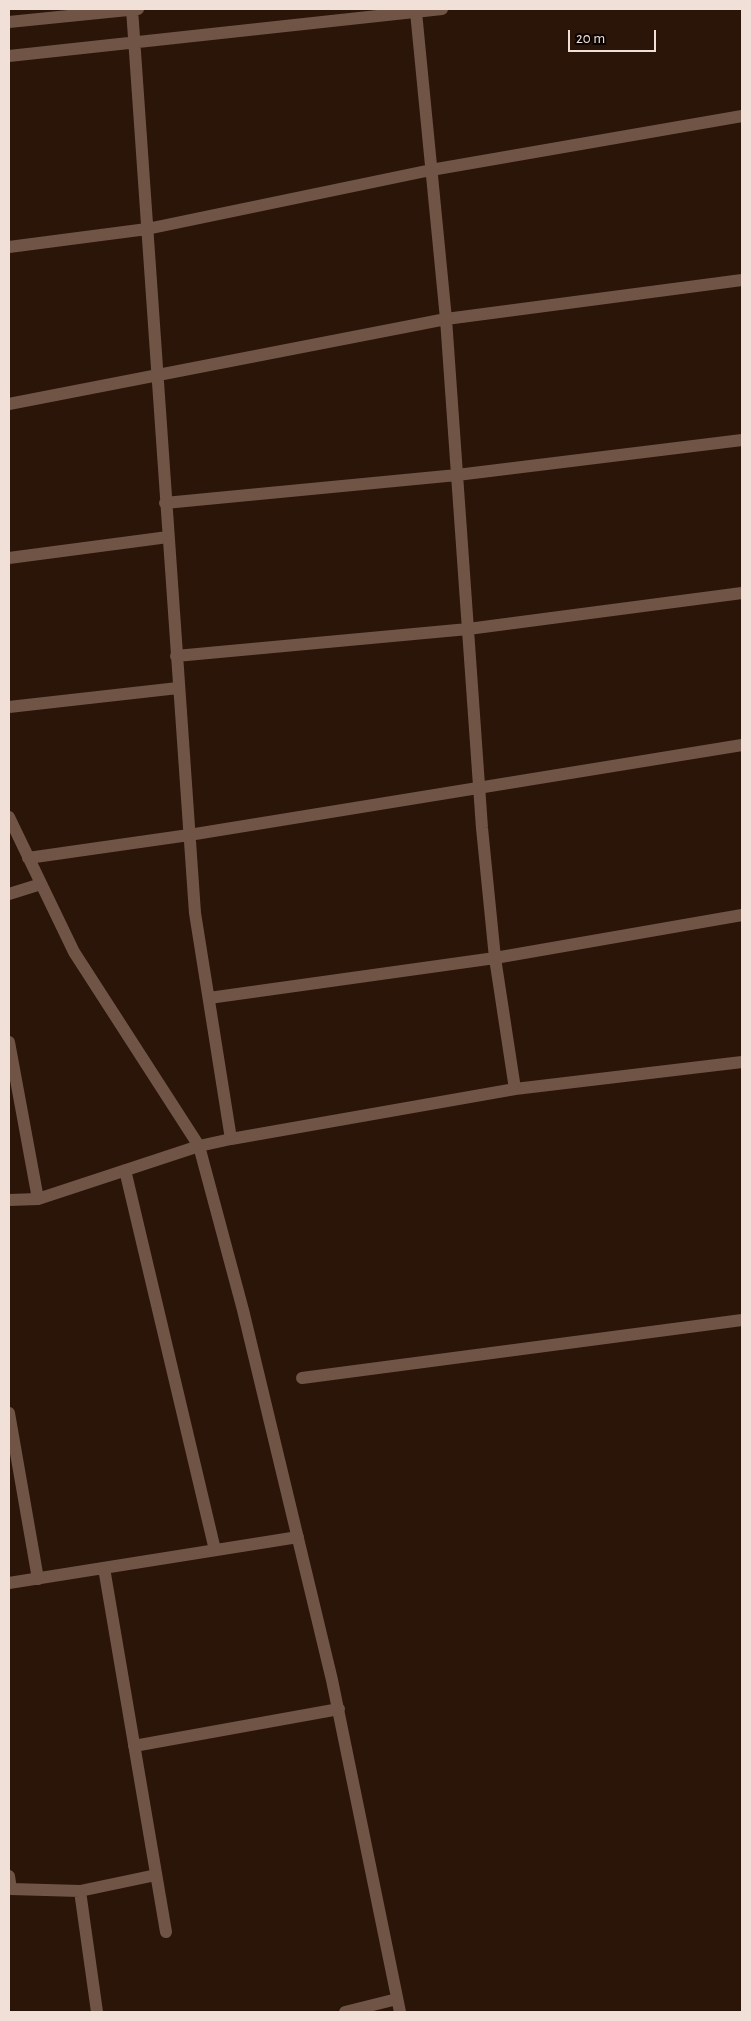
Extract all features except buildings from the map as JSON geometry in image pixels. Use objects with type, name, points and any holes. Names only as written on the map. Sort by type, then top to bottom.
[{"type":"street","points":[[9,22],[76,12],[135,9],[134,43],[146,229],[195,913],[231,1139]]},
{"type":"street","points":[[9,56],[442,9]]},
{"type":"street","points":[[416,12],[446,319],[480,789],[495,958],[515,1089]]},
{"type":"street","points":[[9,247],[146,229],[431,170],[742,116]]},
{"type":"street","points":[[9,404],[446,319],[742,280]]},
{"type":"street","points":[[165,503],[457,475],[742,440]]},
{"type":"street","points":[[9,558],[168,537]]},
{"type":"street","points":[[176,656],[468,629],[742,593]]},
{"type":"street","points":[[9,707],[178,688]]},
{"type":"street","points":[[28,858],[189,835],[480,789],[742,745]]},
{"type":"street","points":[[9,817],[74,952],[199,1146],[243,1310],[339,1709],[400,2012]]},
{"type":"street","points":[[9,894],[41,884]]},
{"type":"street","points":[[209,998],[495,958],[742,915]]},
{"type":"street","points":[[9,1042],[38,1199]]},
{"type":"street","points":[[9,1200],[38,1199],[199,1146],[231,1139],[515,1089],[742,1062]]},
{"type":"street","points":[[125,1170],[215,1550]]},
{"type":"street","points":[[302,1378],[742,1320]]},
{"type":"street","points":[[9,1413],[38,1579]]},
{"type":"street","points":[[9,1583],[298,1537]]},
{"type":"street","points":[[104,1568],[166,1932]]},
{"type":"street","points":[[134,1746],[339,1709]]},
{"type":"street","points":[[9,1885],[80,1891],[156,1875]]},
{"type":"street","points":[[80,1891],[97,2012]]},
{"type":"street","points":[[345,2012],[398,1999]]}]
